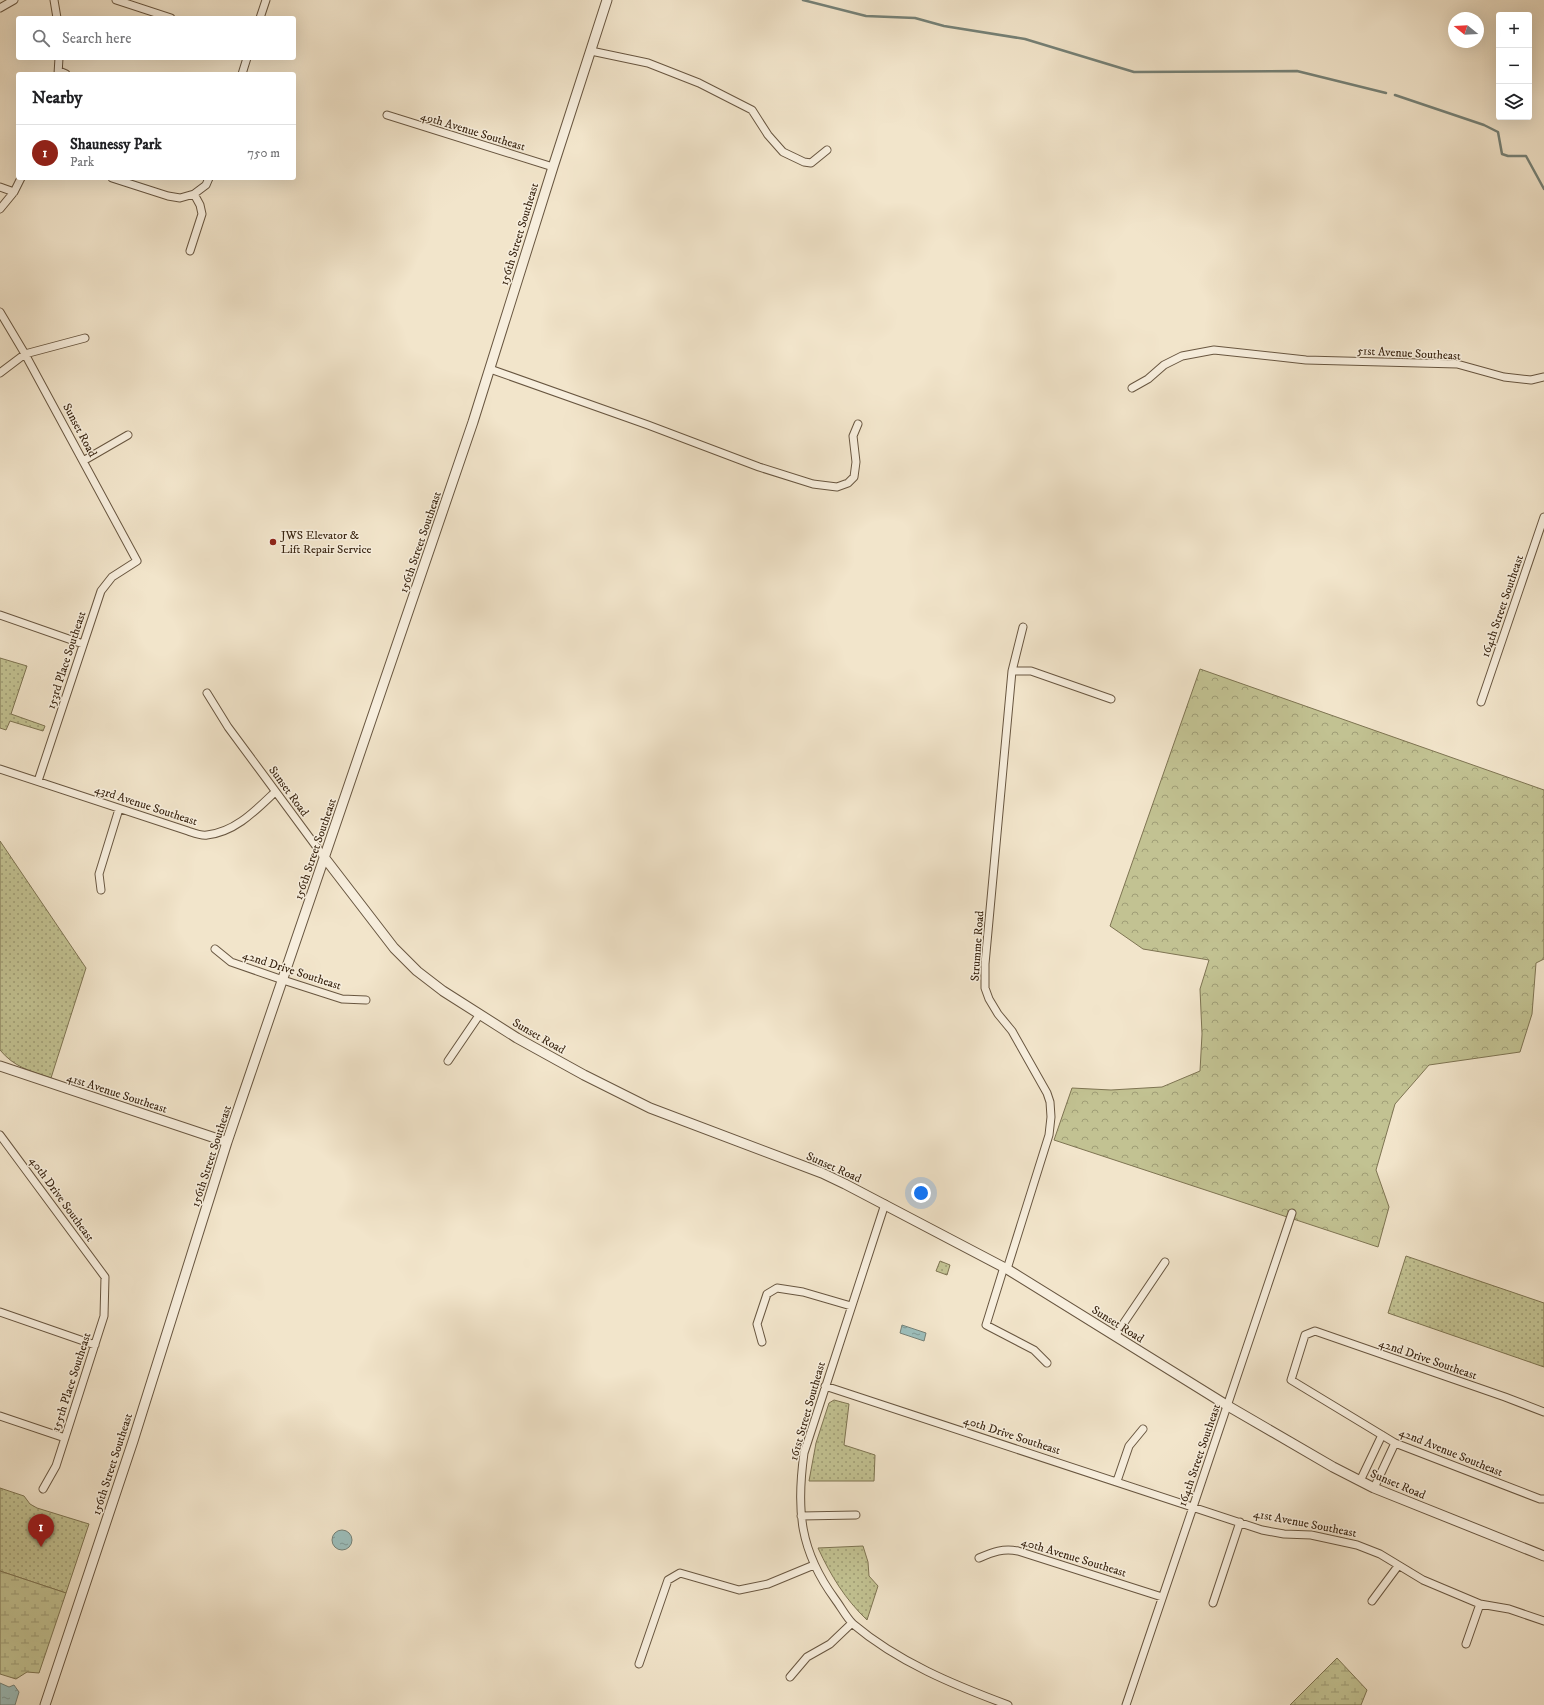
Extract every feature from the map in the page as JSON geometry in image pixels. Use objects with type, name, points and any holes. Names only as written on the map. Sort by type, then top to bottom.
[{"type":"street","points":[[0,8],[14,0]]},
{"type":"street","points":[[54,0],[57,16]]},
{"type":"street","points":[[116,0],[164,16]]},
{"type":"street","points":[[261,16],[266,0]]},
{"type":"street","name":"156th Street Southeast","points":[[45,1705],[133,1441],[227,1142],[284,980],[324,857],[412,603],[490,369],[607,0]]},
{"type":"street","points":[[591,51],[648,64],[699,83],[752,110],[768,134],[783,152],[804,162],[810,163],[827,150]]},
{"type":"street","points":[[58,72],[59,60]]},
{"type":"street","points":[[243,72],[246,60]]},
{"type":"street","name":"49th Avenue Southeast","points":[[388,115],[553,167]]},
{"type":"street","points":[[0,209],[14,192],[20,180]]},
{"type":"street","points":[[118,180],[168,196],[180,198],[194,194],[206,186],[208,180]]},
{"type":"street","points":[[0,187],[14,192]]},
{"type":"street","points":[[190,251],[202,214],[200,205],[194,194]]},
{"type":"street","name":"Sunset Road","points":[[0,312],[25,354],[137,561]]},
{"type":"street","points":[[0,373],[25,354],[85,338]]},
{"type":"street","name":"51st Avenue Southeast","points":[[1132,388],[1148,379],[1164,365],[1182,356],[1214,350],[1319,360],[1457,364],[1504,377],[1531,380],[1544,377]]},
{"type":"street","points":[[490,369],[648,425],[759,467],[813,484],[837,487],[848,484],[854,477],[856,462],[853,436],[858,424]]},
{"type":"street","points":[[82,461],[128,435]]},
{"type":"street","name":"164th Street Southeast","points":[[1481,702],[1544,517]]},
{"type":"street","name":"153rd Place Southeast","points":[[38,781],[101,591],[112,577],[137,561]]},
{"type":"street","points":[[0,615],[83,644]]},
{"type":"street","name":"Strumme Road","points":[[1023,627],[1012,671],[985,964],[985,988],[989,999],[998,1014],[1012,1031],[1047,1094],[1050,1102],[1051,1117],[1049,1135],[1041,1163],[986,1325],[1034,1350],[1047,1363]]},
{"type":"street","points":[[1012,671],[1031,671],[1111,699]]},
{"type":"street","name":"Sunset Road","points":[[208,694],[228,727],[324,857],[394,948],[417,971],[443,991],[517,1038],[584,1075],[650,1108],[822,1173],[1006,1268],[1228,1406],[1360,1481],[1544,1556]]},
{"type":"street","name":"43rd Avenue Southeast","points":[[0,769],[188,832],[206,835],[229,829],[250,816],[276,792]]},
{"type":"street","points":[[101,890],[99,874],[119,809]]},
{"type":"street","name":"42nd Drive Southeast","points":[[215,949],[230,962],[342,999],[366,1000]]},
{"type":"street","points":[[448,1062],[480,1014]]},
{"type":"street","name":"41st Avenue Southeast","points":[[0,1066],[227,1142]]},
{"type":"street","name":"40th Drive Southeast","points":[[1,1137],[105,1277]]},
{"type":"street","name":"161st Street Southeast","points":[[884,1204],[804,1453],[799,1484],[800,1516],[805,1538],[814,1565],[829,1591],[852,1623],[913,1664],[998,1703],[1008,1705]]},
{"type":"street","name":"164th Street Southeast","points":[[1126,1705],[1292,1213]]},
{"type":"street","points":[[1115,1336],[1165,1262]]},
{"type":"street","name":"155th Place Southeast","points":[[43,1489],[56,1466],[104,1316],[105,1277]]},
{"type":"street","points":[[762,1342],[757,1324],[767,1294],[777,1288],[803,1292],[851,1306]]},
{"type":"street","points":[[0,1312],[95,1345]]},
{"type":"street","name":"42nd Drive Southeast","points":[[1305,1335],[1315,1331],[1544,1412]]},
{"type":"street","name":"42nd Avenue Southeast","points":[[1305,1335],[1291,1380],[1395,1443],[1540,1499],[1544,1499]]},
{"type":"street","name":"40th Drive Southeast","points":[[825,1386],[1193,1506]]},
{"type":"street","points":[[0,1416],[65,1438]]},
{"type":"street","points":[[1117,1481],[1129,1446],[1143,1429]]},
{"type":"street","points":[[1360,1481],[1382,1435]]},
{"type":"street","points":[[1374,1488],[1395,1443]]},
{"type":"street","name":"41st Avenue Southeast","points":[[1193,1506],[1240,1522],[1277,1532],[1311,1535],[1357,1545],[1380,1554],[1423,1580],[1480,1604],[1509,1608],[1544,1621]]},
{"type":"street","points":[[800,1516],[856,1515]]},
{"type":"street","points":[[1213,1604],[1240,1522]]},
{"type":"street","name":"40th Avenue Southeast","points":[[978,1558],[996,1551],[1007,1549],[1018,1551],[1162,1597]]},
{"type":"street","points":[[639,1664],[668,1580],[680,1573],[739,1590],[768,1584],[814,1565]]},
{"type":"street","points":[[1372,1601],[1398,1566]]},
{"type":"street","points":[[1466,1644],[1480,1604]]},
{"type":"street","points":[[790,1677],[807,1657],[830,1644],[852,1623]]},
{"type":"green space","points":[[0,658],[27,666],[11,714],[45,726],[43,731],[10,721],[6,730],[0,728]]},
{"type":"green space","points":[[1200,669],[1544,790],[1544,959],[1536,963],[1532,1014],[1520,1052],[1429,1065],[1395,1104],[1376,1170],[1389,1207],[1378,1247],[1054,1140],[1072,1088],[1111,1090],[1162,1087],[1200,1071],[1202,1034],[1200,989],[1209,960],[1143,949],[1110,926]]},
{"type":"green space","points":[[0,841],[86,968],[51,1078],[29,1071],[11,1061],[0,1050]]},
{"type":"green space","points":[[1406,1256],[1544,1303],[1544,1367],[1388,1313]]},
{"type":"green space","points":[[940,1261],[950,1265],[947,1275],[936,1271]]},
{"type":"green space","points":[[834,1400],[849,1404],[844,1445],[875,1455],[874,1481],[809,1481],[816,1443],[829,1403]]},
{"type":"green space","points":[[0,1488],[24,1496],[30,1504],[37,1508],[89,1524],[66,1593],[0,1571]]},
{"type":"green space","points":[[863,1546],[868,1562],[869,1576],[878,1586],[867,1620],[839,1587],[818,1548]]},
{"type":"green space","points":[[0,1571],[66,1593],[39,1673],[27,1672],[16,1679],[0,1674]]},
{"type":"green space","points":[[1337,1658],[1367,1690],[1361,1705],[1290,1705]]},
{"type":"water","points":[[902,1325],[926,1333],[924,1341],[900,1333]]},
{"type":"water","points":[[342,1530],[349,1533],[352,1540],[349,1547],[342,1550],[335,1547],[332,1540],[335,1533]]},
{"type":"water","points":[[0,1683],[9,1687],[14,1685],[19,1692],[15,1705],[0,1705]]},
{"type":"waterway","points":[[803,0],[866,16],[915,18],[944,26],[1025,39],[1134,72],[1297,71],[1386,93]]},
{"type":"waterway","points":[[1395,95],[1484,125],[1498,132],[1502,154],[1508,156],[1526,156],[1544,189]]},
{"type":"place","name":"JWS Elevator & Lift Repair Service","points":[[273,542]]},
{"type":"place","name":"Shaunessy Park","points":[[41,1547]]}]
